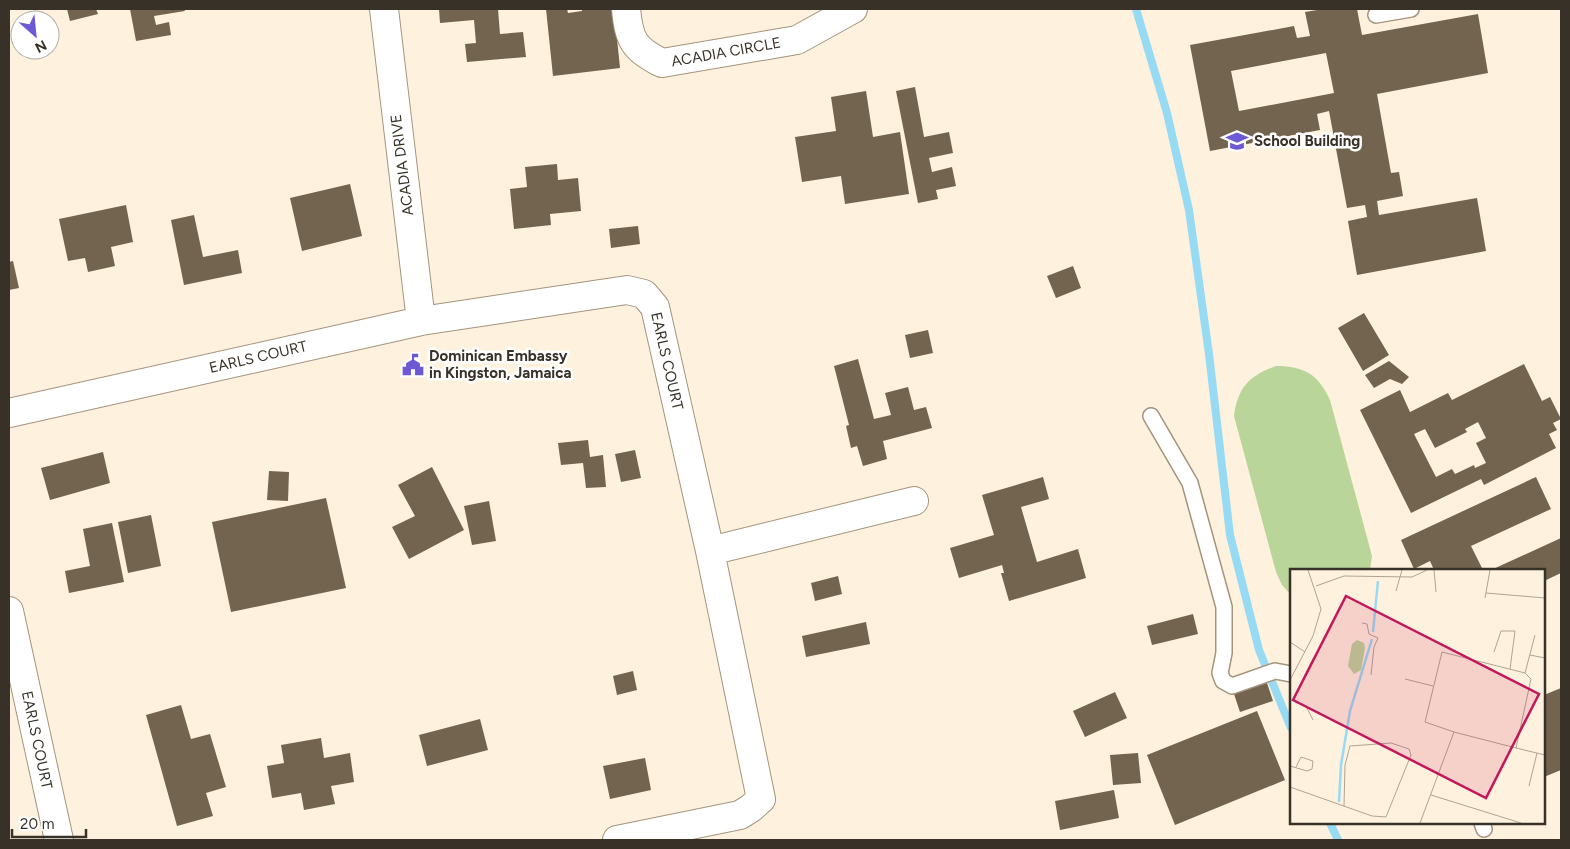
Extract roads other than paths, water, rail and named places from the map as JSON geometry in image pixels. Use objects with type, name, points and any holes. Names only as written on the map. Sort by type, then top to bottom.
[{"type":"street","name":"ACADIA DRIVE","points":[[384,9],[420,321]]},
{"type":"street","name":"ACADIA CIRCLE","points":[[626,9],[628,30],[635,43],[645,55],[662,63],[797,40],[853,9]]},
{"type":"street","name":"EARLS COURT","points":[[9,413],[420,321],[627,290],[644,294],[655,307],[710,551],[761,799],[740,815],[617,840]]},
{"type":"street","points":[[710,551],[914,501]]},
{"type":"street","name":"EARLS COURT","points":[[9,611],[59,840]]},
{"type":"lane","points":[[1376,15],[1411,9]]},
{"type":"lane","points":[[1151,416],[1190,483],[1224,607],[1224,653],[1220,673],[1223,681],[1232,686],[1275,671],[1290,674]]},
{"type":"waterway","points":[[1136,9],[1167,113],[1189,210],[1209,354],[1230,535],[1259,650],[1290,726]]},
{"type":"waterway","points":[[1330,824],[1338,840]]},
{"type":"place","name":"School Building","points":[[1237,141]]},
{"type":"place","name":"Dominican Embassy in Kingston, Jamaica","points":[[413,365]]}]
